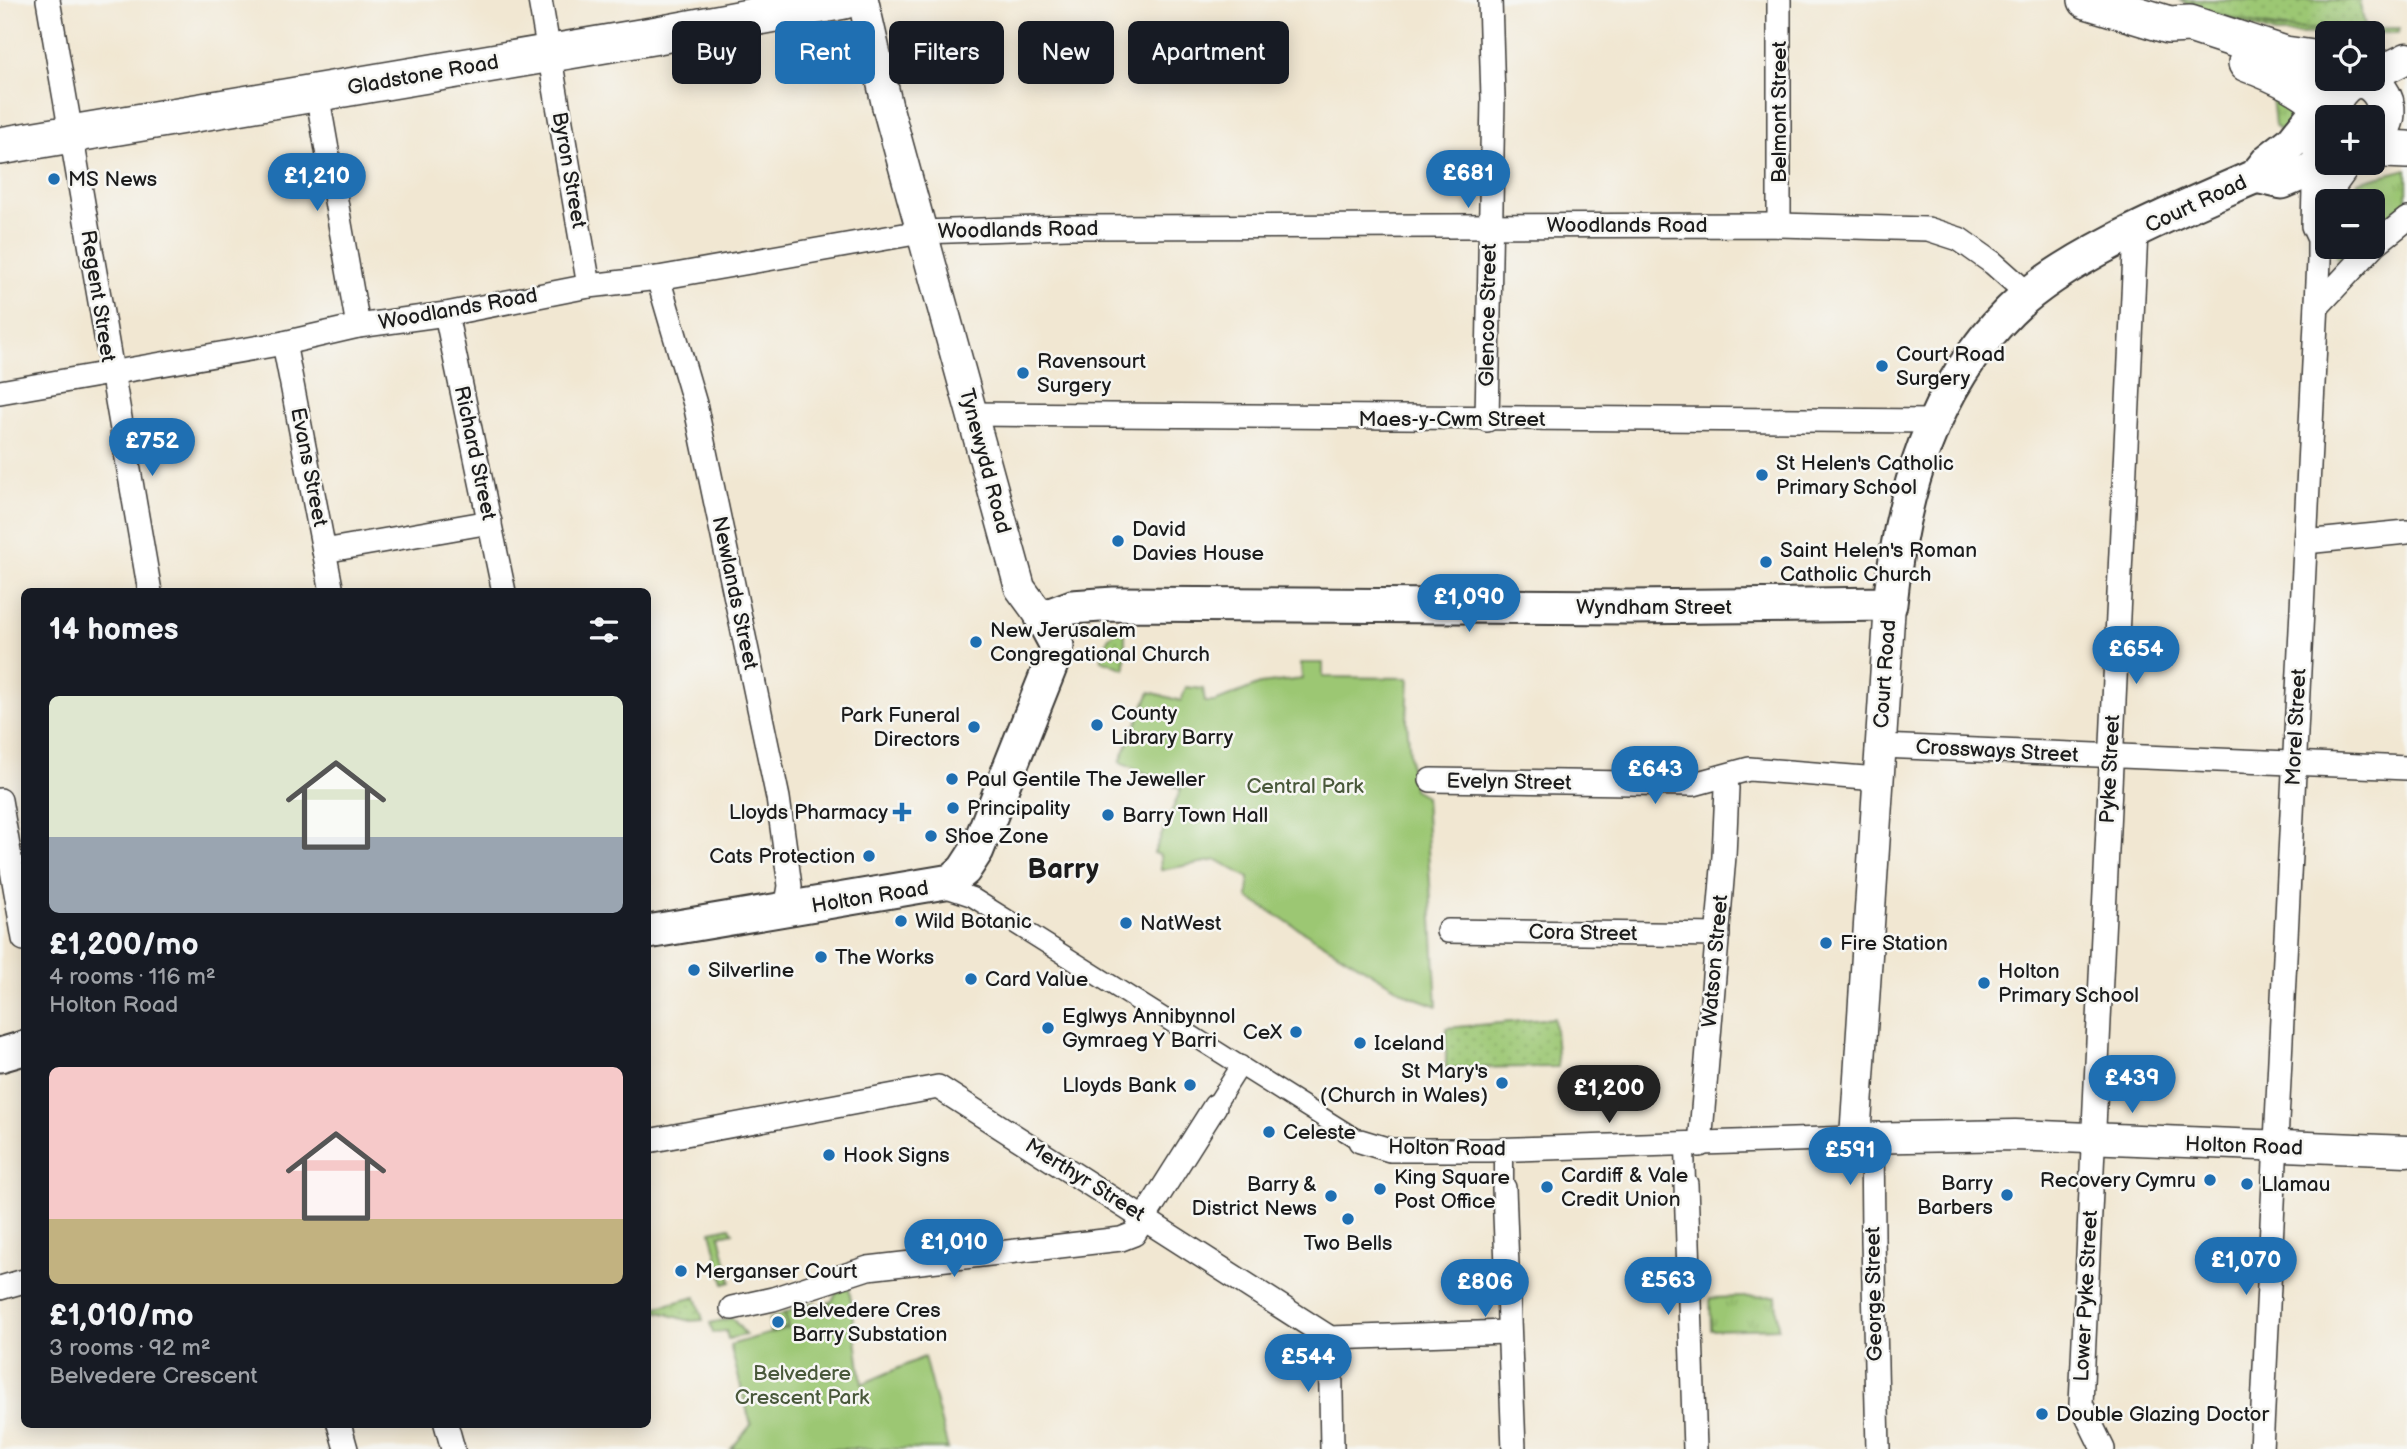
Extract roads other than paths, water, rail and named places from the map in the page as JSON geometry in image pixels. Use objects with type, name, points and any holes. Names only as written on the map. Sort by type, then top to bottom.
[{"type":"main road","name":"Gladstone Road","points":[[0,146],[550,53],[844,0]]},
{"type":"main road","points":[[2087,0],[2169,26],[2188,42],[2283,76],[2315,96],[2318,105]]},
{"type":"main road","points":[[2169,26],[2190,24],[2285,55],[2315,59]]},
{"type":"main road","points":[[2382,91],[2389,120],[2385,124]]},
{"type":"main road","name":"Court Road","points":[[1889,604],[1900,526],[1933,421],[1955,383],[1994,329],[2029,295],[2075,264],[2136,232],[2256,176],[2315,127]]},
{"type":"main road","points":[[2385,149],[2407,150]]},
{"type":"main road","name":"Court Road","points":[[2256,176],[2282,182],[2315,166]]},
{"type":"main road","name":"Wyndham Street","points":[[1042,618],[1093,604],[1602,607],[1889,604]]},
{"type":"main road","name":"Tynewydd Road","points":[[936,885],[951,881],[964,870],[977,850],[1054,657],[1057,646],[1042,618]]},
{"type":"main road","name":"Holton Road","points":[[651,932],[936,885]]},
{"type":"main road","points":[[0,1055],[21,1049]]},
{"type":"street","name":"Regent Street","points":[[48,0],[149,588]]},
{"type":"street","name":"Byron Street","points":[[540,0],[589,286]]},
{"type":"street","name":"Tynewydd Road","points":[[863,0],[876,61],[921,232],[1020,588],[1042,618]]},
{"type":"street","name":"Glencoe Street","points":[[1487,419],[1493,97],[1490,0]]},
{"type":"street","name":"Belmont Street","points":[[1779,0],[1779,225]]},
{"type":"street","name":"Court Road","points":[[2385,84],[2407,58]]},
{"type":"street","points":[[317,93],[358,326]]},
{"type":"street","name":"Morel Street","points":[[2315,133],[2311,139],[2315,149]]},
{"type":"street","name":"Morel Street","points":[[2315,210],[2315,230]]},
{"type":"street","points":[[2385,237],[2407,219]]},
{"type":"street","name":"Woodlands Road","points":[[0,392],[284,343],[358,326],[446,314],[589,286],[658,278],[921,232],[1068,227],[1779,225],[1928,229],[1959,239],[1993,263],[2029,295]]},
{"type":"street","name":"Pyke Street","points":[[2094,1139],[2136,232]]},
{"type":"street","name":"Morel Street","points":[[2261,1449],[2318,259]]},
{"type":"street","points":[[2317,307],[2362,259]]},
{"type":"street","name":"Newlands Street","points":[[658,278],[695,404],[778,797],[790,886],[788,898],[779,911]]},
{"type":"street","name":"Richard Street","points":[[446,314],[503,588]]},
{"type":"street","name":"Evans Street","points":[[284,343],[331,588]]},
{"type":"street","name":"Maes-y-Cwm Street","points":[[972,414],[1933,421]]},
{"type":"street","points":[[324,551],[490,522]]},
{"type":"street","points":[[2305,542],[2407,532]]},
{"type":"street","name":"Court Road","points":[[1863,1138],[1878,779],[1889,604]]},
{"type":"street","name":"Crossways Street","points":[[1881,746],[2407,768]]},
{"type":"street","name":"Evelyn Street","points":[[1431,780],[1694,785],[1749,769],[1878,779]]},
{"type":"street","name":"Watson Street","points":[[1692,1145],[1718,936],[1727,788],[1723,777]]},
{"type":"street","points":[[0,800],[21,922]]},
{"type":"street","name":"Holton Road","points":[[936,885],[972,897],[1360,1141],[1390,1150],[1504,1150],[2015,1135],[2407,1152]]},
{"type":"street","name":"Cora Street","points":[[1448,931],[1718,936]]},
{"type":"street","points":[[732,1308],[773,1299],[868,1268],[1121,1239],[1139,1230],[1241,1065]]},
{"type":"street","name":"Merthyr Street","points":[[651,1140],[938,1087],[1330,1338]]},
{"type":"street","name":"George Street","points":[[1863,1138],[1873,1237],[1878,1449]]},
{"type":"street","name":"Lower Pyke Street","points":[[2094,1139],[2081,1404],[2102,1449]]},
{"type":"street","points":[[1692,1145],[1686,1184],[1695,1449]]},
{"type":"street","points":[[1504,1150],[1507,1332],[1514,1449]]},
{"type":"street","points":[[0,1288],[21,1282]]},
{"type":"street","points":[[1332,1449],[1330,1338],[1507,1332]]},
{"type":"street","points":[[340,1428],[346,1449]]},
{"type":"street","points":[[447,1428],[453,1449]]},
{"type":"place","name":"MS News","points":[[54,179]]},
{"type":"place","name":"Court Road Surgery","points":[[1882,366]]},
{"type":"place","name":"Ravensourt Surgery","points":[[1023,373]]},
{"type":"place","name":"St Helen's Catholic Primary School","points":[[1762,475]]},
{"type":"place","name":"David Davies House","points":[[1118,541]]},
{"type":"place","name":"Saint Helen's Roman Catholic Church","points":[[1766,562]]},
{"type":"place","name":"New Jerusalem Congregational Church","points":[[976,642]]},
{"type":"place","name":"County Library Barry","points":[[1097,725]]},
{"type":"place","name":"Park Funeral Directors","points":[[974,727]]},
{"type":"place","name":"Paul Gentile The Jeweller","points":[[952,779]]},
{"type":"place","name":"Principality","points":[[953,808]]},
{"type":"place","name":"Lloyds Pharmacy","points":[[902,812]]},
{"type":"place","name":"Barry Town Hall","points":[[1108,815]]},
{"type":"place","name":"Shoe Zone","points":[[931,836]]},
{"type":"place","name":"Cats Protection","points":[[869,856]]},
{"type":"place","name":"Wild Botanic","points":[[901,921]]},
{"type":"place","name":"NatWest","points":[[1126,923]]},
{"type":"place","name":"Fire Station","points":[[1826,943]]},
{"type":"place","name":"The Works","points":[[821,957]]},
{"type":"place","name":"Silverline","points":[[694,970]]},
{"type":"place","name":"Card Value","points":[[971,979]]},
{"type":"place","name":"Holton Primary School","points":[[1984,983]]},
{"type":"place","name":"Eglwys Annibynnol Gymraeg Y Barri","points":[[1048,1028]]},
{"type":"place","name":"CeX","points":[[1296,1032]]},
{"type":"place","name":"Iceland","points":[[1360,1043]]},
{"type":"place","name":"St Mary's (Church in Wales)","points":[[1502,1083]]},
{"type":"place","name":"Lloyds Bank","points":[[1190,1085]]},
{"type":"place","name":"Celeste","points":[[1269,1132]]},
{"type":"place","name":"Hook Signs","points":[[829,1155]]},
{"type":"place","name":"Recovery Cymru","points":[[2210,1180]]},
{"type":"place","name":"Llamau","points":[[2247,1184]]},
{"type":"place","name":"Cardiff & Vale Credit Union","points":[[1547,1187]]},
{"type":"place","name":"King Square Post Office","points":[[1380,1189]]},
{"type":"place","name":"Barry Barbers","points":[[2007,1195]]},
{"type":"place","name":"Barry & District News","points":[[1331,1196]]},
{"type":"place","name":"Two Bells","points":[[1348,1219]]},
{"type":"place","name":"Merganser Court","points":[[681,1271]]},
{"type":"place","name":"Belvedere Cres Barry Substation","points":[[778,1322]]},
{"type":"place","name":"Double Glazing Doctor","points":[[2042,1414]]},
{"type":"district","name":"Barry","points":[[1063,869]]},
{"type":"park label","name":"Central Park","points":[[1305,786]]},
{"type":"park label","name":"Belvedere Crescent Park","points":[[802,1385]]}]
